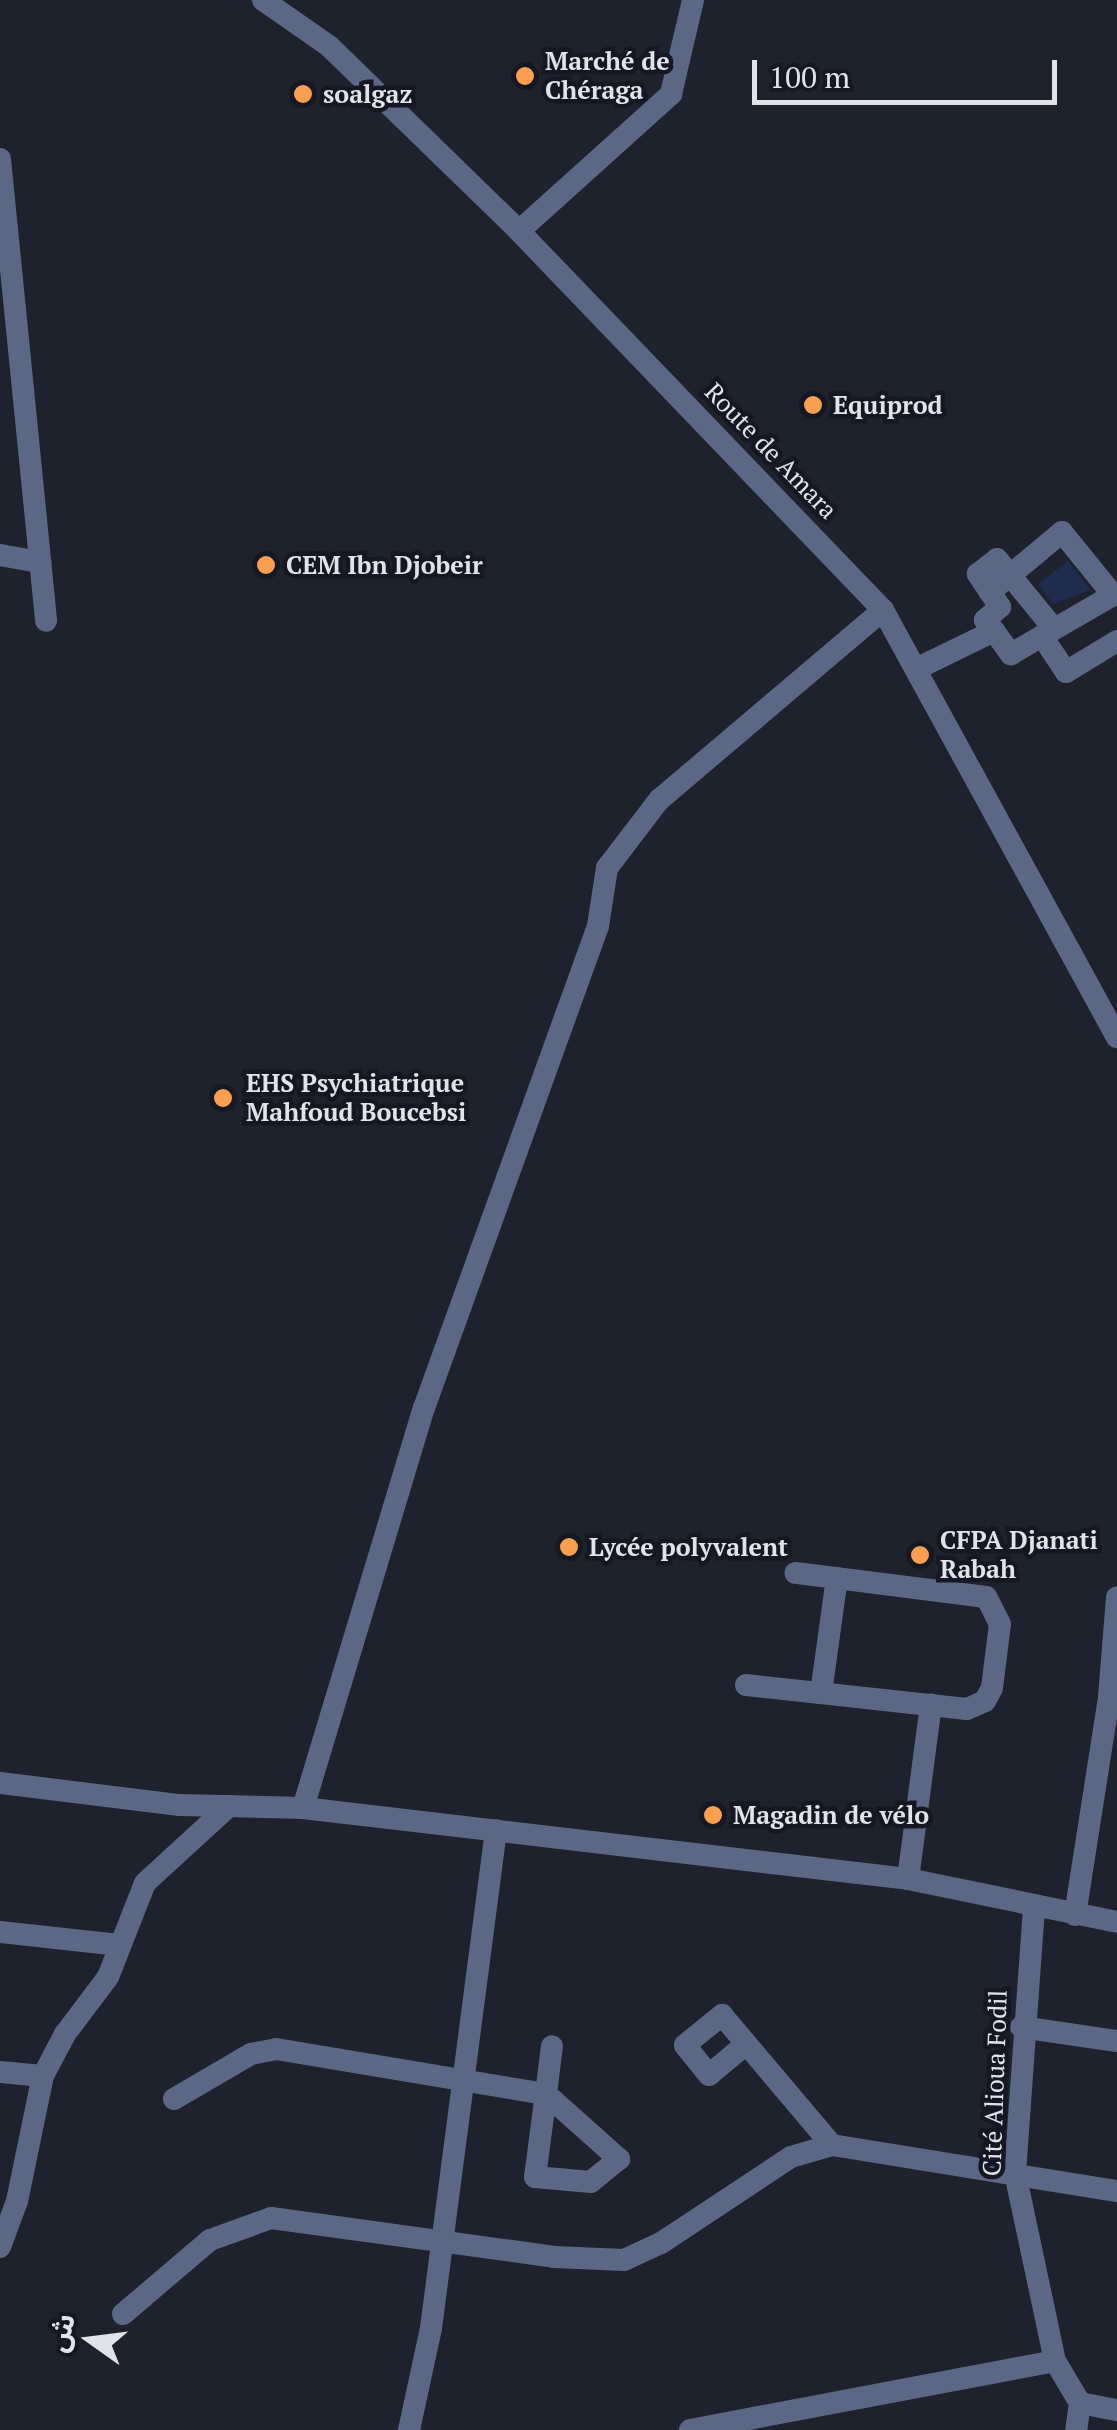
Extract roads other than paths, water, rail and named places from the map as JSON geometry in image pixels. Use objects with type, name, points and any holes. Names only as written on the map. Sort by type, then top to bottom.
[{"type":"street","name":"Route de Amara","points":[[263,0],[329,46],[519,232],[883,610],[1117,1036]]},
{"type":"street","points":[[519,232],[633,144],[671,94],[693,0]]},
{"type":"street","points":[[0,160],[46,620]]},
{"type":"street","points":[[1010,576],[1062,532],[1115,598],[1048,633],[1012,654],[985,620],[1000,607],[978,574],[996,560],[1048,633],[1066,672],[1117,641]]},
{"type":"street","points":[[0,555],[40,562]]},
{"type":"street","points":[[303,1808],[424,1408],[598,926],[606,868],[660,800],[883,610]]},
{"type":"street","points":[[916,668],[994,632]]},
{"type":"street","points":[[746,1686],[931,1706],[967,1708],[985,1701],[1000,1624],[995,1607],[966,1593],[796,1573]]},
{"type":"street","points":[[821,1694],[837,1578]]},
{"type":"street","points":[[1075,1916],[1117,1597]]},
{"type":"street","points":[[908,1879],[931,1706]]},
{"type":"street","points":[[0,1784],[229,1806],[303,1808],[908,1879],[1034,1908],[1117,1922]]},
{"type":"street","points":[[0,2247],[8,2200],[44,2076],[65,2034],[108,1976],[145,1883],[229,1806]]},
{"type":"street","points":[[409,2430],[443,2242],[459,2079],[496,1830]]},
{"type":"street","name":"Cité Alioua Fodil","points":[[1034,1908],[1022,2027],[1015,2173],[1055,2362],[1080,2403]]},
{"type":"street","points":[[0,1932],[118,1945]]},
{"type":"street","points":[[1022,2027],[1117,2041]]},
{"type":"street","points":[[746,2044],[832,2145]]},
{"type":"street","points":[[174,2098],[251,2054],[276,2049],[546,2094],[552,2046]]},
{"type":"street","points":[[0,2072],[44,2076]]},
{"type":"street","points":[[123,2314],[210,2240],[271,2218],[443,2242],[624,2260],[661,2243],[791,2157],[832,2145],[1117,2191]]},
{"type":"street","points":[[690,2430],[1055,2362]]},
{"type":"street","points":[[1076,2430],[1080,2403],[1117,2410]]},
{"type":"place","name":"Marché de Chéraga","points":[[525,76]]},
{"type":"place","name":"soalgaz","points":[[303,94]]},
{"type":"place","name":"Equiprod","points":[[813,405]]},
{"type":"place","name":"CEM Ibn Djobeir","points":[[266,565]]},
{"type":"place","name":"EHS Psychiatrique Mahfoud Boucebsi","points":[[223,1098]]},
{"type":"place","name":"Lycée polyvalent","points":[[569,1547]]},
{"type":"place","name":"CFPA Djanati Rabah","points":[[920,1555]]},
{"type":"place","name":"Magadin de vélo","points":[[713,1815]]}]
